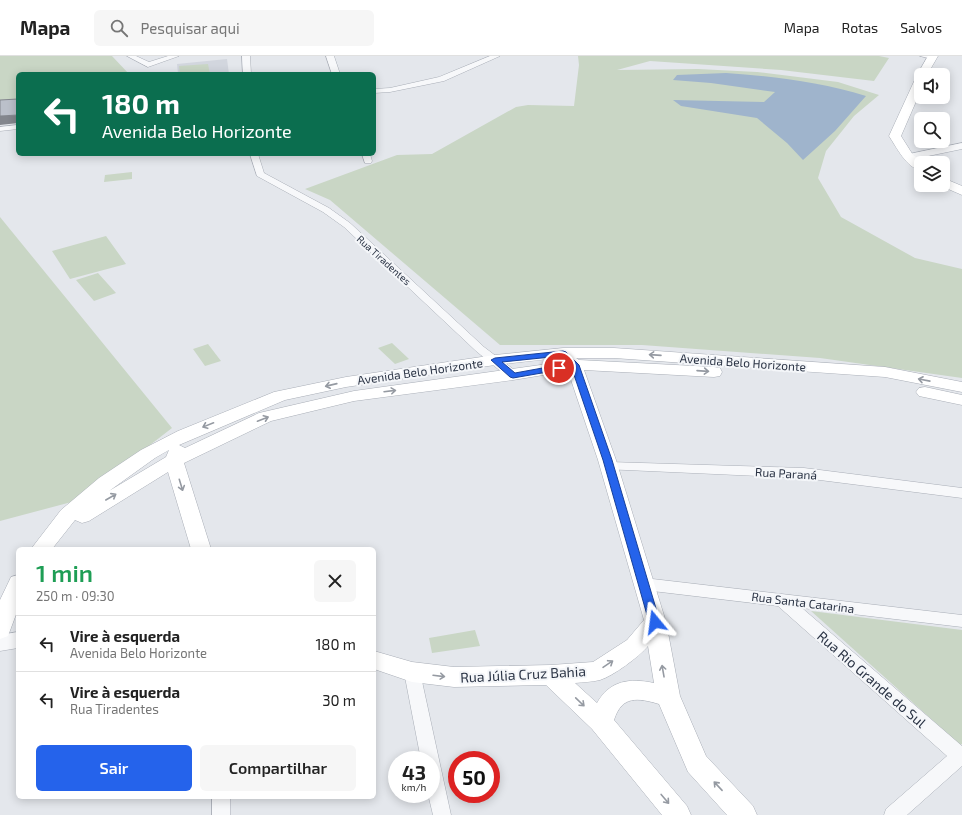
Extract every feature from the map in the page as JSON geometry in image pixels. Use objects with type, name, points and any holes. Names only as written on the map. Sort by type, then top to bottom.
[{"type":"main road","points":[[925,68],[930,56]]},
{"type":"main road","points":[[914,94],[895,136],[914,161]]},
{"type":"main road","points":[[950,185],[962,191]]},
{"type":"main road","name":"Avenida Belo Horizonte","points":[[43,546],[91,509],[174,461],[265,417],[354,396],[513,376],[568,359],[614,352],[885,372],[962,387]]},
{"type":"main road","points":[[568,359],[609,466],[655,622],[668,696],[697,764],[744,815]]},
{"type":"main road","name":"Avenida Belo Horizonte","points":[[43,546],[68,515],[106,483],[148,454],[184,435],[280,396],[346,382],[495,360],[568,359],[682,370],[852,381],[893,386],[962,400]]},
{"type":"main road","points":[[184,435],[174,461],[200,547]]},
{"type":"main road","points":[[0,630],[2,619],[16,588]]},
{"type":"main road","name":"Rua Júlia Cruz Bahia","points":[[376,661],[412,672],[454,677],[551,675],[598,671],[635,646],[655,622]]},
{"type":"main road","points":[[551,675],[602,722],[678,815]]},
{"type":"main road","points":[[602,722],[604,710],[620,693],[634,689],[668,696]]},
{"type":"street","points":[[131,56],[148,65],[175,56]]},
{"type":"street","points":[[246,56],[247,72]]},
{"type":"street","points":[[330,56],[335,72]]},
{"type":"street","points":[[376,91],[390,90],[441,79],[496,56]]},
{"type":"street","points":[[0,129],[16,127]]},
{"type":"street","points":[[910,157],[962,146]]},
{"type":"street","name":"Rua Tiradentes","points":[[255,156],[260,174],[326,210],[347,226],[480,349],[513,376]]},
{"type":"street","name":"Rua Paraná","points":[[609,466],[804,473],[962,493]]},
{"type":"street","name":"Rua Santa Catarina","points":[[644,584],[962,621]]},
{"type":"street","name":"Rua Rio Grande do Sul","points":[[782,600],[961,756]]},
{"type":"street","points":[[0,643],[16,640]]},
{"type":"street","points":[[412,672],[428,751]]},
{"type":"street","points":[[893,815],[961,756]]},
{"type":"street","points":[[221,799],[221,815]]},
{"type":"street","points":[[439,803],[442,815]]},
{"type":"shaded area","points":[[227,59],[229,72],[178,72],[177,64]]},
{"type":"green space","points":[[0,56],[112,56],[127,72],[16,72],[16,102],[0,104]]},
{"type":"green space","points":[[578,56],[879,56],[889,58],[874,81],[781,70],[650,61],[617,70],[698,69],[757,72],[838,82],[879,95],[854,116],[826,151],[818,178],[841,217],[915,258],[962,269],[962,378],[820,358],[642,345],[500,345],[330,200],[305,189],[397,155],[432,154],[516,107],[528,105],[574,106],[579,65]]},
{"type":"green space","points":[[208,64],[210,72],[180,72],[179,66]]},
{"type":"green space","points":[[132,172],[132,179],[104,182],[105,175]]},
{"type":"green space","points":[[0,217],[172,428],[79,500],[0,521]]},
{"type":"green space","points":[[106,236],[126,264],[70,279],[52,251]]},
{"type":"green space","points":[[98,273],[116,293],[94,301],[76,280]]},
{"type":"green space","points":[[392,343],[409,359],[395,364],[378,348]]},
{"type":"green space","points":[[208,344],[221,361],[205,366],[193,349]]},
{"type":"green space","points":[[811,611],[962,630],[962,744],[960,745]]},
{"type":"green space","points":[[475,630],[480,646],[432,653],[429,638]]},
{"type":"water","points":[[726,73],[797,80],[866,96],[835,131],[803,160],[787,143],[757,118],[681,106],[673,100],[764,102],[775,92],[711,83],[673,80],[677,75]]},
{"type":"building","points":[[16,99],[16,115],[0,116],[0,100]]},
{"type":"route","points":[[559,368],[513,376],[495,360],[563,353],[574,365],[608,460],[655,622]]}]
